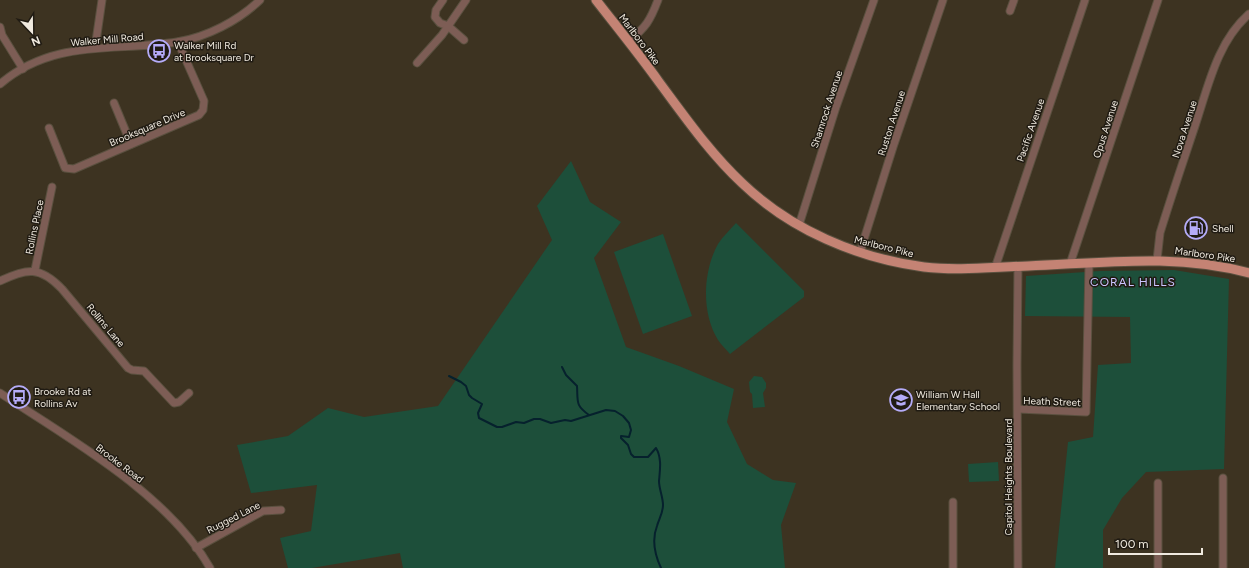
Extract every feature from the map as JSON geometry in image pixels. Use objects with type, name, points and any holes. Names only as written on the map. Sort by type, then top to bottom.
[{"type":"main road","name":"Marlboro Pike","points":[[596,0],[629,41],[698,134],[742,184],[774,209],[799,225],[826,239],[883,259],[924,267],[994,268],[1157,260],[1210,265],[1249,273]]},
{"type":"street","points":[[95,48],[102,0]]},
{"type":"street","name":"Walker Mill Road","points":[[0,84],[22,69],[34,63],[71,51],[178,42],[196,37],[229,22],[260,0]]},
{"type":"street","points":[[443,0],[436,10],[435,17],[440,23],[448,26],[464,40]]},
{"type":"street","points":[[417,63],[448,26],[466,0]]},
{"type":"street","points":[[629,41],[648,23],[658,0]]},
{"type":"street","name":"Shamrock Avenue","points":[[799,225],[836,107],[874,0]]},
{"type":"street","name":"Ruston Avenue","points":[[860,252],[894,144],[943,0]]},
{"type":"street","points":[[1010,11],[1014,0]]},
{"type":"street","name":"Pacific Avenue","points":[[994,268],[1085,0]]},
{"type":"street","name":"Opus Avenue","points":[[1070,264],[1158,0]]},
{"type":"street","name":"Nova Avenue","points":[[1157,260],[1160,233],[1215,68],[1231,34],[1249,14]]},
{"type":"street","points":[[0,27],[2,35],[22,69]]},
{"type":"street","name":"Brooksquare Drive","points":[[49,128],[65,168],[69,170],[196,117],[203,110],[204,101],[178,42]]},
{"type":"street","points":[[114,103],[131,144]]},
{"type":"street","name":"Rollins Place","points":[[35,270],[52,187]]},
{"type":"street","name":"Heath Street","points":[[1018,410],[1086,412],[1089,263]]},
{"type":"street","name":"Capitol Heights Boulevard","points":[[1018,266],[1018,568]]},
{"type":"street","points":[[0,281],[17,274],[35,270]]},
{"type":"street","name":"Rollins Lane","points":[[35,270],[57,284],[128,368],[132,370],[144,371],[174,403],[179,402],[189,393]]},
{"type":"street","name":"Brooke Road","points":[[0,393],[122,475],[157,505],[179,527],[210,568]]},
{"type":"street","points":[[1223,478],[1223,568]]},
{"type":"street","points":[[1158,483],[1158,568]]},
{"type":"street","points":[[953,502],[953,568]]},
{"type":"street","name":"Rugged Lane","points":[[196,548],[263,511],[280,510]]},
{"type":"green space","points":[[571,161],[590,202],[621,222],[594,258],[626,347],[679,366],[734,389],[727,422],[747,464],[773,480],[796,483],[781,525],[785,568],[403,568],[400,553],[312,568],[288,568],[280,538],[311,531],[317,485],[251,493],[237,445],[288,436],[328,408],[364,417],[438,406],[552,240],[537,206]]},
{"type":"green space","points":[[736,223],[804,291],[804,297],[730,354],[719,342],[713,329],[709,317],[706,292],[709,267],[713,255],[720,241]]},
{"type":"green space","points":[[663,234],[692,316],[643,334],[614,252]]},
{"type":"green space","points":[[1174,270],[1229,279],[1224,469],[1146,472],[1122,498],[1103,530],[1103,568],[1055,568],[1068,442],[1093,437],[1098,365],[1131,363],[1130,317],[1025,316],[1026,276],[1100,271]]},
{"type":"green space","points":[[754,376],[762,377],[766,383],[766,388],[763,393],[765,407],[753,408],[749,382]]},
{"type":"green space","points":[[998,462],[999,481],[969,482],[968,464]]},
{"type":"waterway","points":[[562,367],[566,375],[577,386],[579,406],[589,415]]},
{"type":"waterway","points":[[449,376],[466,386],[469,395],[482,404],[478,413],[479,418],[497,427],[502,427],[516,422],[524,423],[534,419],[540,419],[551,423],[565,420],[571,421],[606,410],[615,411],[623,416],[629,423],[631,430],[629,437],[621,436],[621,438],[628,445],[631,454],[634,457],[648,457],[656,448],[658,452],[660,464],[659,484],[663,508],[655,532],[654,542],[657,558],[661,568]]},
{"type":"place","name":"Walker Mill Rd at Brooksquare Dr","points":[[159,51]]},
{"type":"place","name":"Shell","points":[[1196,228]]},
{"type":"place","name":"Brooke Rd at Rollins Av","points":[[19,397]]},
{"type":"place","name":"William W Hall Elementary School","points":[[901,400]]},
{"type":"district","name":"CORAL HILLS","points":[[1133,282]]}]
